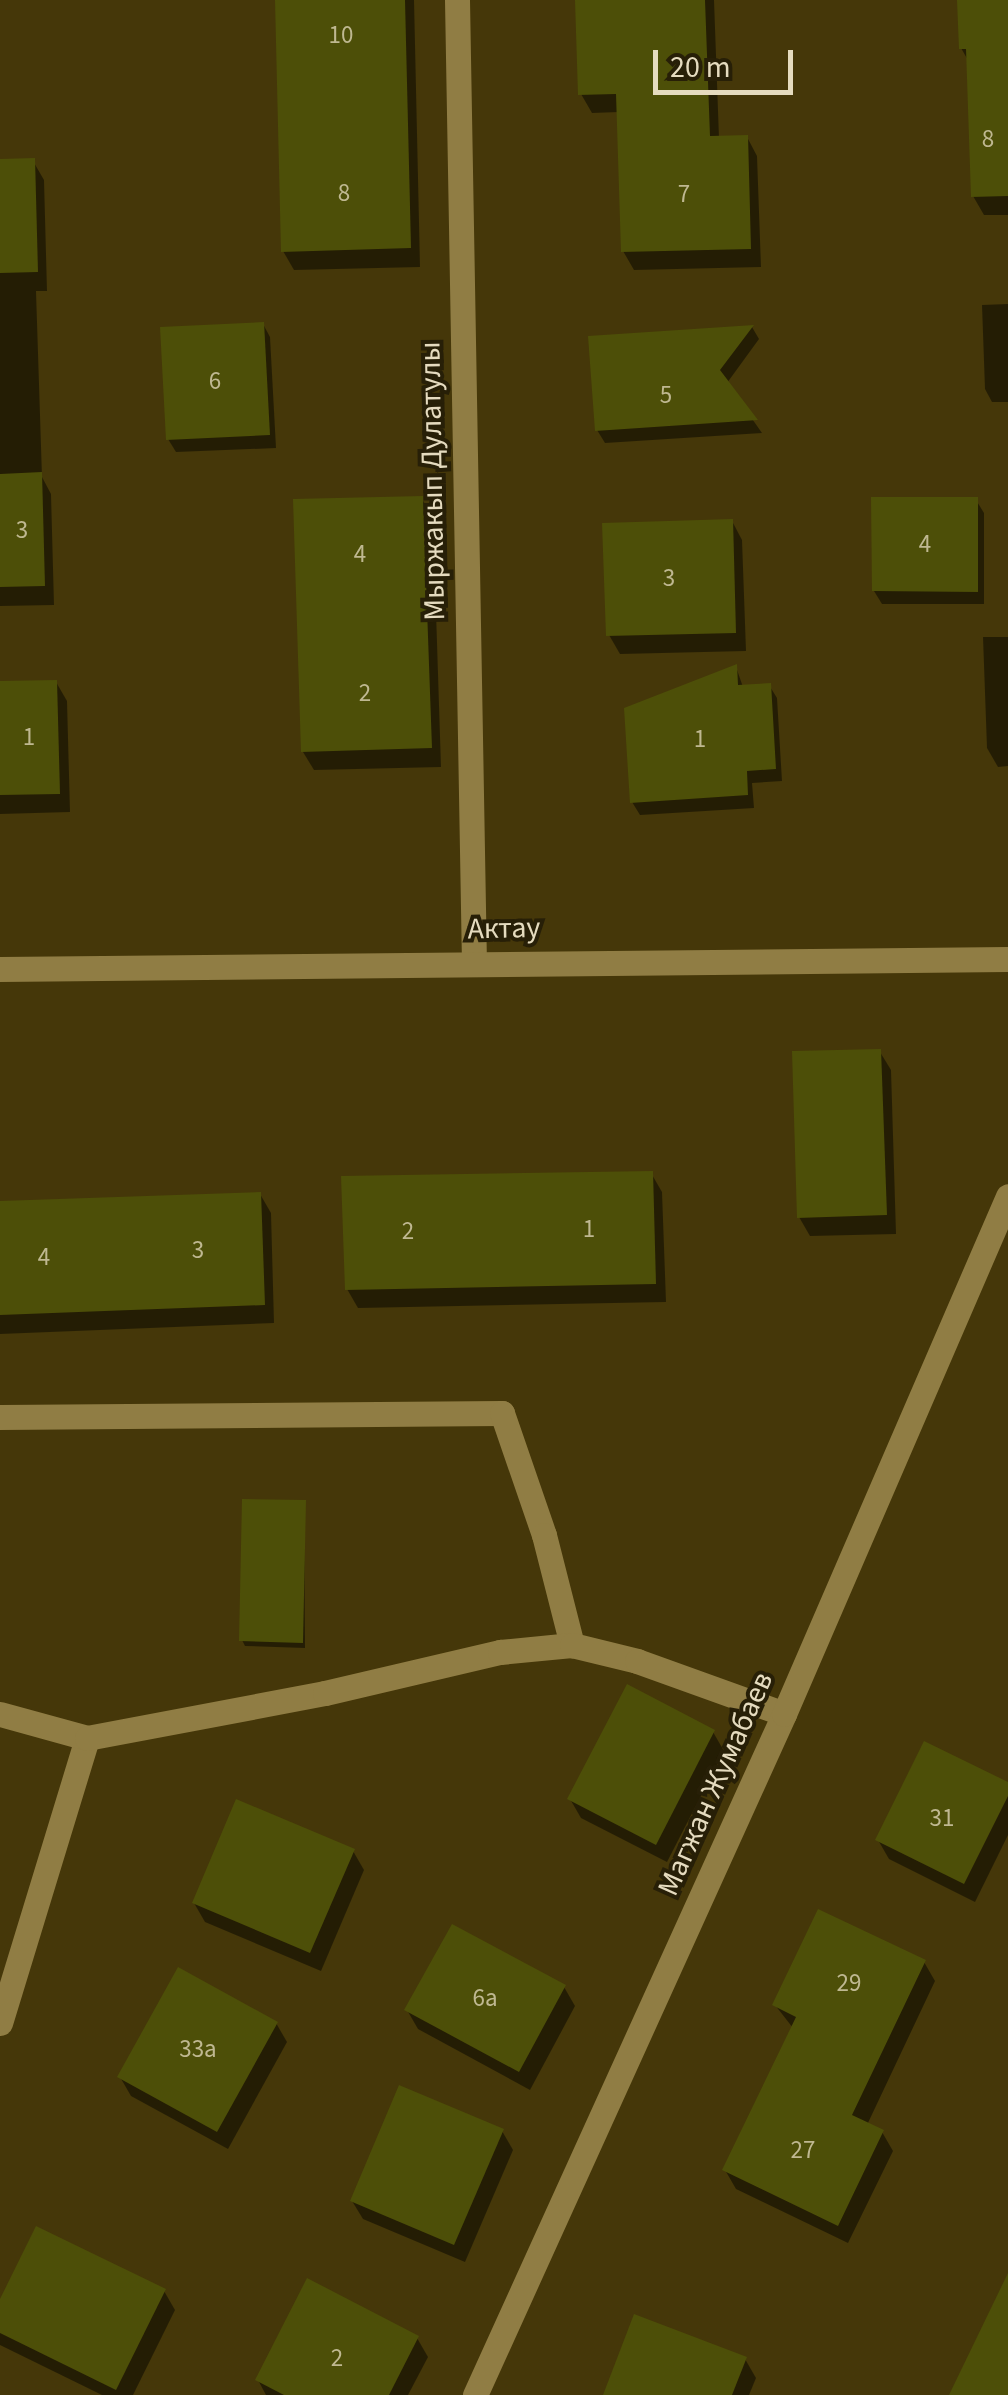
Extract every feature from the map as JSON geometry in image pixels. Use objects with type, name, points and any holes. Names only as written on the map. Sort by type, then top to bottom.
[{"type":"street","name":"Мыржакып Дулатулы","points":[[456,0],[474,961]]},
{"type":"street","name":"Актау","points":[[0,969],[474,961],[1008,959]]},
{"type":"street","name":"Магжан Жумабаев","points":[[475,2395],[784,1714],[1008,1196]]},
{"type":"street","points":[[0,1417],[502,1413],[544,1535],[572,1645]]},
{"type":"street","points":[[0,1714],[87,1738],[326,1693],[500,1652],[572,1645],[637,1660],[784,1714]]},
{"type":"street","points":[[0,2023],[87,1738]]},
{"type":"building","points":[[275,0],[405,0],[411,248],[281,252]]},
{"type":"building","points":[[575,0],[705,0],[710,136],[748,135],[751,249],[621,252],[616,94],[578,95]]},
{"type":"building","points":[[957,0],[1008,0],[1008,196],[971,197],[966,49],[959,49]]},
{"type":"building","points":[[35,158],[38,272],[0,273],[0,159]]},
{"type":"building","points":[[264,322],[270,435],[166,440],[160,327]]},
{"type":"building","points":[[754,325],[720,370],[758,420],[595,431],[588,336]]},
{"type":"building","points":[[42,472],[45,586],[0,587],[0,474]]},
{"type":"building","points":[[423,496],[432,748],[301,752],[293,499]]},
{"type":"building","points":[[871,497],[978,497],[978,592],[872,591]]},
{"type":"building","points":[[733,519],[736,633],[606,636],[602,523]]},
{"type":"building","points":[[737,664],[738,685],[771,683],[776,769],[747,771],[748,795],[630,803],[624,708]]},
{"type":"building","points":[[57,680],[60,794],[0,795],[0,681]]},
{"type":"building","points":[[881,1049],[887,1215],[797,1218],[792,1051]]},
{"type":"building","points":[[653,1171],[656,1284],[345,1290],[341,1176]]},
{"type":"building","points":[[261,1192],[265,1305],[0,1315],[0,1201]]},
{"type":"building","points":[[242,1499],[306,1500],[303,1643],[239,1641]]},
{"type":"building","points":[[627,1684],[715,1730],[656,1845],[567,1799]]},
{"type":"building","points":[[924,1741],[1008,1782],[1008,1796],[964,1884],[875,1840]]},
{"type":"building","points":[[236,1799],[355,1849],[310,1953],[192,1903]]},
{"type":"building","points":[[818,1909],[926,1960],[852,2115],[884,2130],[838,2226],[722,2170],[796,2017],[772,2005]]},
{"type":"building","points":[[452,1924],[566,1985],[519,2072],[404,2010]]},
{"type":"building","points":[[178,1967],[278,2022],[217,2132],[117,2077]]},
{"type":"building","points":[[399,2085],[504,2129],[454,2245],[350,2201]]},
{"type":"building","points":[[36,2226],[166,2289],[116,2390],[0,2333],[0,2299]]},
{"type":"building","points":[[1008,2273],[1008,2395],[949,2395]]},
{"type":"building","points":[[307,2278],[419,2336],[389,2395],[284,2395],[255,2380]]},
{"type":"building","points":[[634,2314],[747,2357],[732,2395],[603,2395]]}]
